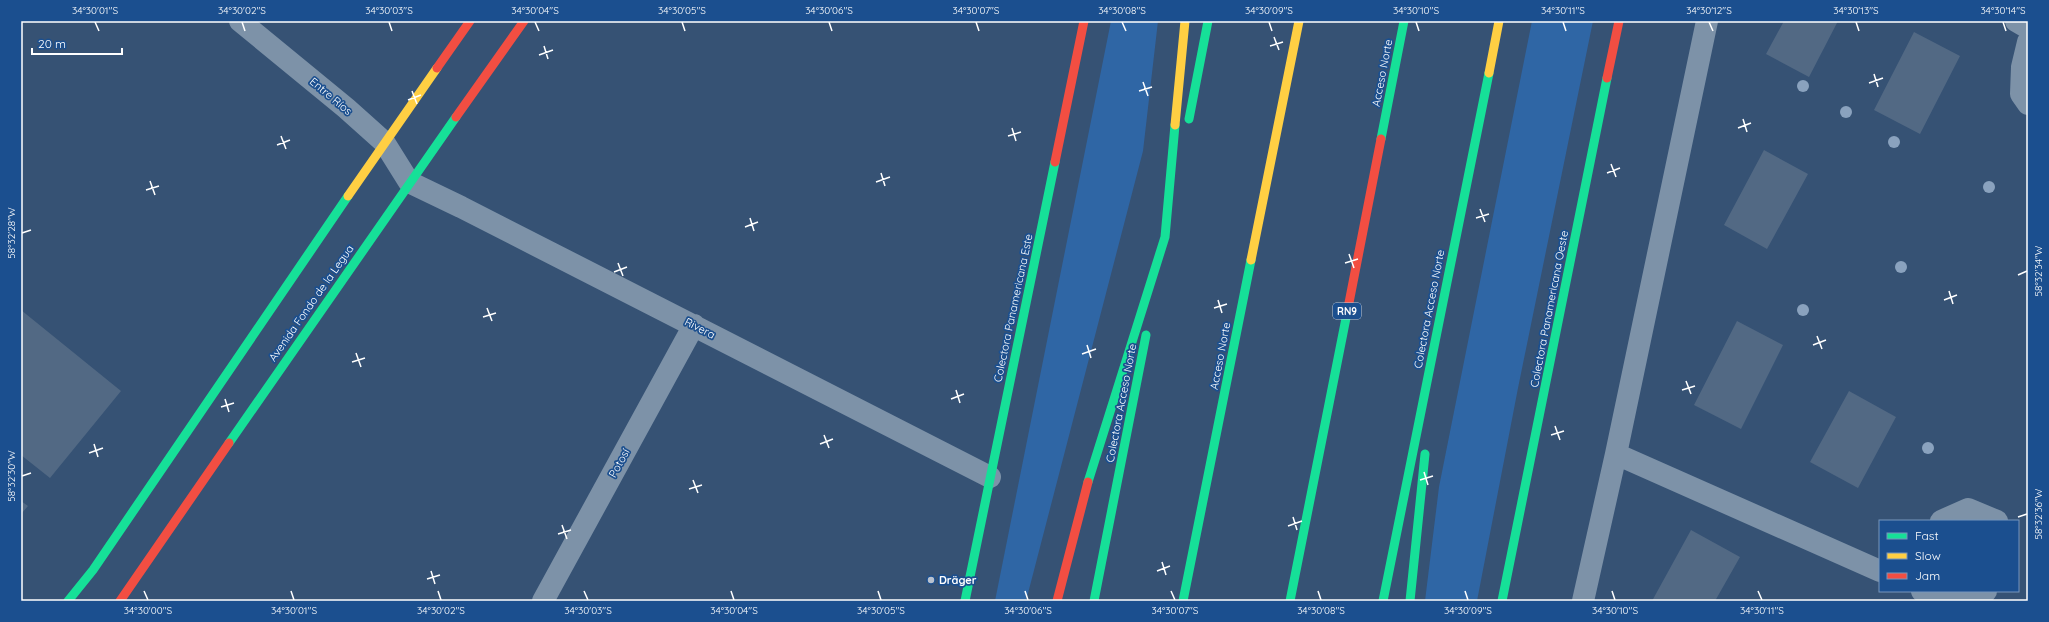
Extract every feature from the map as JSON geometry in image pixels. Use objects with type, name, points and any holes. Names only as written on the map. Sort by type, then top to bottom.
[{"type":"main road","points":[[68,601],[93,570],[384,142],[470,21]]},
{"type":"main road","name":"Avenida Fondo de la Legua","points":[[120,601],[409,182],[524,21]]},
{"type":"main road","name":"Colectora Panamericana Este","points":[[965,601],[1084,21]]},
{"type":"main road","points":[[1057,601],[1091,468],[1166,237],[1185,21]]},
{"type":"main road","points":[[1187,129],[1208,21]]},
{"type":"main road","name":"Acceso Norte","points":[[1183,601],[1299,21]]},
{"type":"main road","name":"Acceso Norte","points":[[1290,601],[1404,21]]},
{"type":"main road","name":"Colectora Acceso Norte","points":[[1383,601],[1499,21]]},
{"type":"main road","name":"Colectora Panamericana Oeste","points":[[1502,601],[1619,21]]},
{"type":"main road","name":"Colectora Acceso Norte","points":[[1094,601],[1182,152]]},
{"type":"main road","points":[[1428,427],[1439,316]]},
{"type":"main road","points":[[1410,601],[1426,443]]},
{"type":"main road","points":[[1178,601],[1195,544]]},
{"type":"street","name":"Entre Ríos","points":[[240,21],[346,108],[384,142],[409,182]]},
{"type":"street","points":[[1583,601],[1616,454],[1707,21]]},
{"type":"street","points":[[2016,21],[2028,28]]},
{"type":"street","points":[[2028,42],[2022,67],[2021,94],[2028,104]]},
{"type":"street","name":"Rivera","points":[[409,182],[694,325],[990,477]]},
{"type":"street","name":"Potosí","points":[[543,601],[694,325]]},
{"type":"street","points":[[1616,454],[1879,572]]},
{"type":"street","points":[[1943,520],[1968,509],[1995,520]]},
{"type":"street","points":[[1924,592],[1939,600],[1980,599],[1985,592]]},
{"type":"shaded area","points":[[1111,21],[1158,21],[1143,151],[1026,601],[995,601]]},
{"type":"shaded area","points":[[1532,21],[1593,21],[1518,388],[1477,601],[1425,601],[1439,487]]},
{"type":"building","points":[[1784,21],[1838,21],[1809,77],[1766,54]]},
{"type":"building","points":[[1914,32],[1960,56],[1920,134],[1874,110]]},
{"type":"building","points":[[1764,150],[1808,174],[1767,249],[1724,225]]},
{"type":"building","points":[[21,310],[121,391],[50,478],[21,455]]},
{"type":"building","points":[[1737,321],[1783,345],[1741,429],[1694,405]]},
{"type":"building","points":[[1849,391],[1896,417],[1858,488],[1810,462]]},
{"type":"building","points":[[21,501],[28,506],[21,514]]},
{"type":"building","points":[[1691,530],[1740,557],[1715,601],[1652,601]]},
{"type":"traffic: fast","points":[[1189,119],[1208,21]]},
{"type":"traffic: fast","points":[[1381,139],[1404,21]]},
{"type":"traffic: fast","points":[[1383,601],[1489,73]]},
{"type":"traffic: fast","points":[[1502,601],[1607,78]]},
{"type":"traffic: fast","points":[[229,443],[456,117]]},
{"type":"traffic: fast","points":[[1088,482],[1165,237],[1175,125]]},
{"type":"traffic: fast","points":[[965,601],[1055,162]]},
{"type":"traffic: fast","points":[[68,601],[93,570],[348,196]]},
{"type":"traffic: fast","points":[[1183,601],[1251,260]]},
{"type":"traffic: fast","points":[[1290,601],[1347,313]]},
{"type":"traffic: fast","points":[[1094,601],[1146,335]]},
{"type":"traffic: fast","points":[[1410,601],[1425,454]]},
{"type":"traffic: slow","points":[[1175,125],[1185,21]]},
{"type":"traffic: slow","points":[[1251,260],[1299,21]]},
{"type":"traffic: slow","points":[[1489,73],[1499,21]]},
{"type":"traffic: slow","points":[[348,196],[437,68]]},
{"type":"traffic: jam","points":[[437,68],[470,21]]},
{"type":"traffic: jam","points":[[456,117],[524,21]]},
{"type":"traffic: jam","points":[[1055,162],[1084,21]]},
{"type":"traffic: jam","points":[[1607,78],[1619,21]]},
{"type":"traffic: jam","points":[[1347,313],[1381,139]]},
{"type":"traffic: jam","points":[[120,601],[229,443]]},
{"type":"traffic: jam","points":[[1057,601],[1088,482]]},
{"type":"place","name":"Dräger","points":[[931,580]]}]
